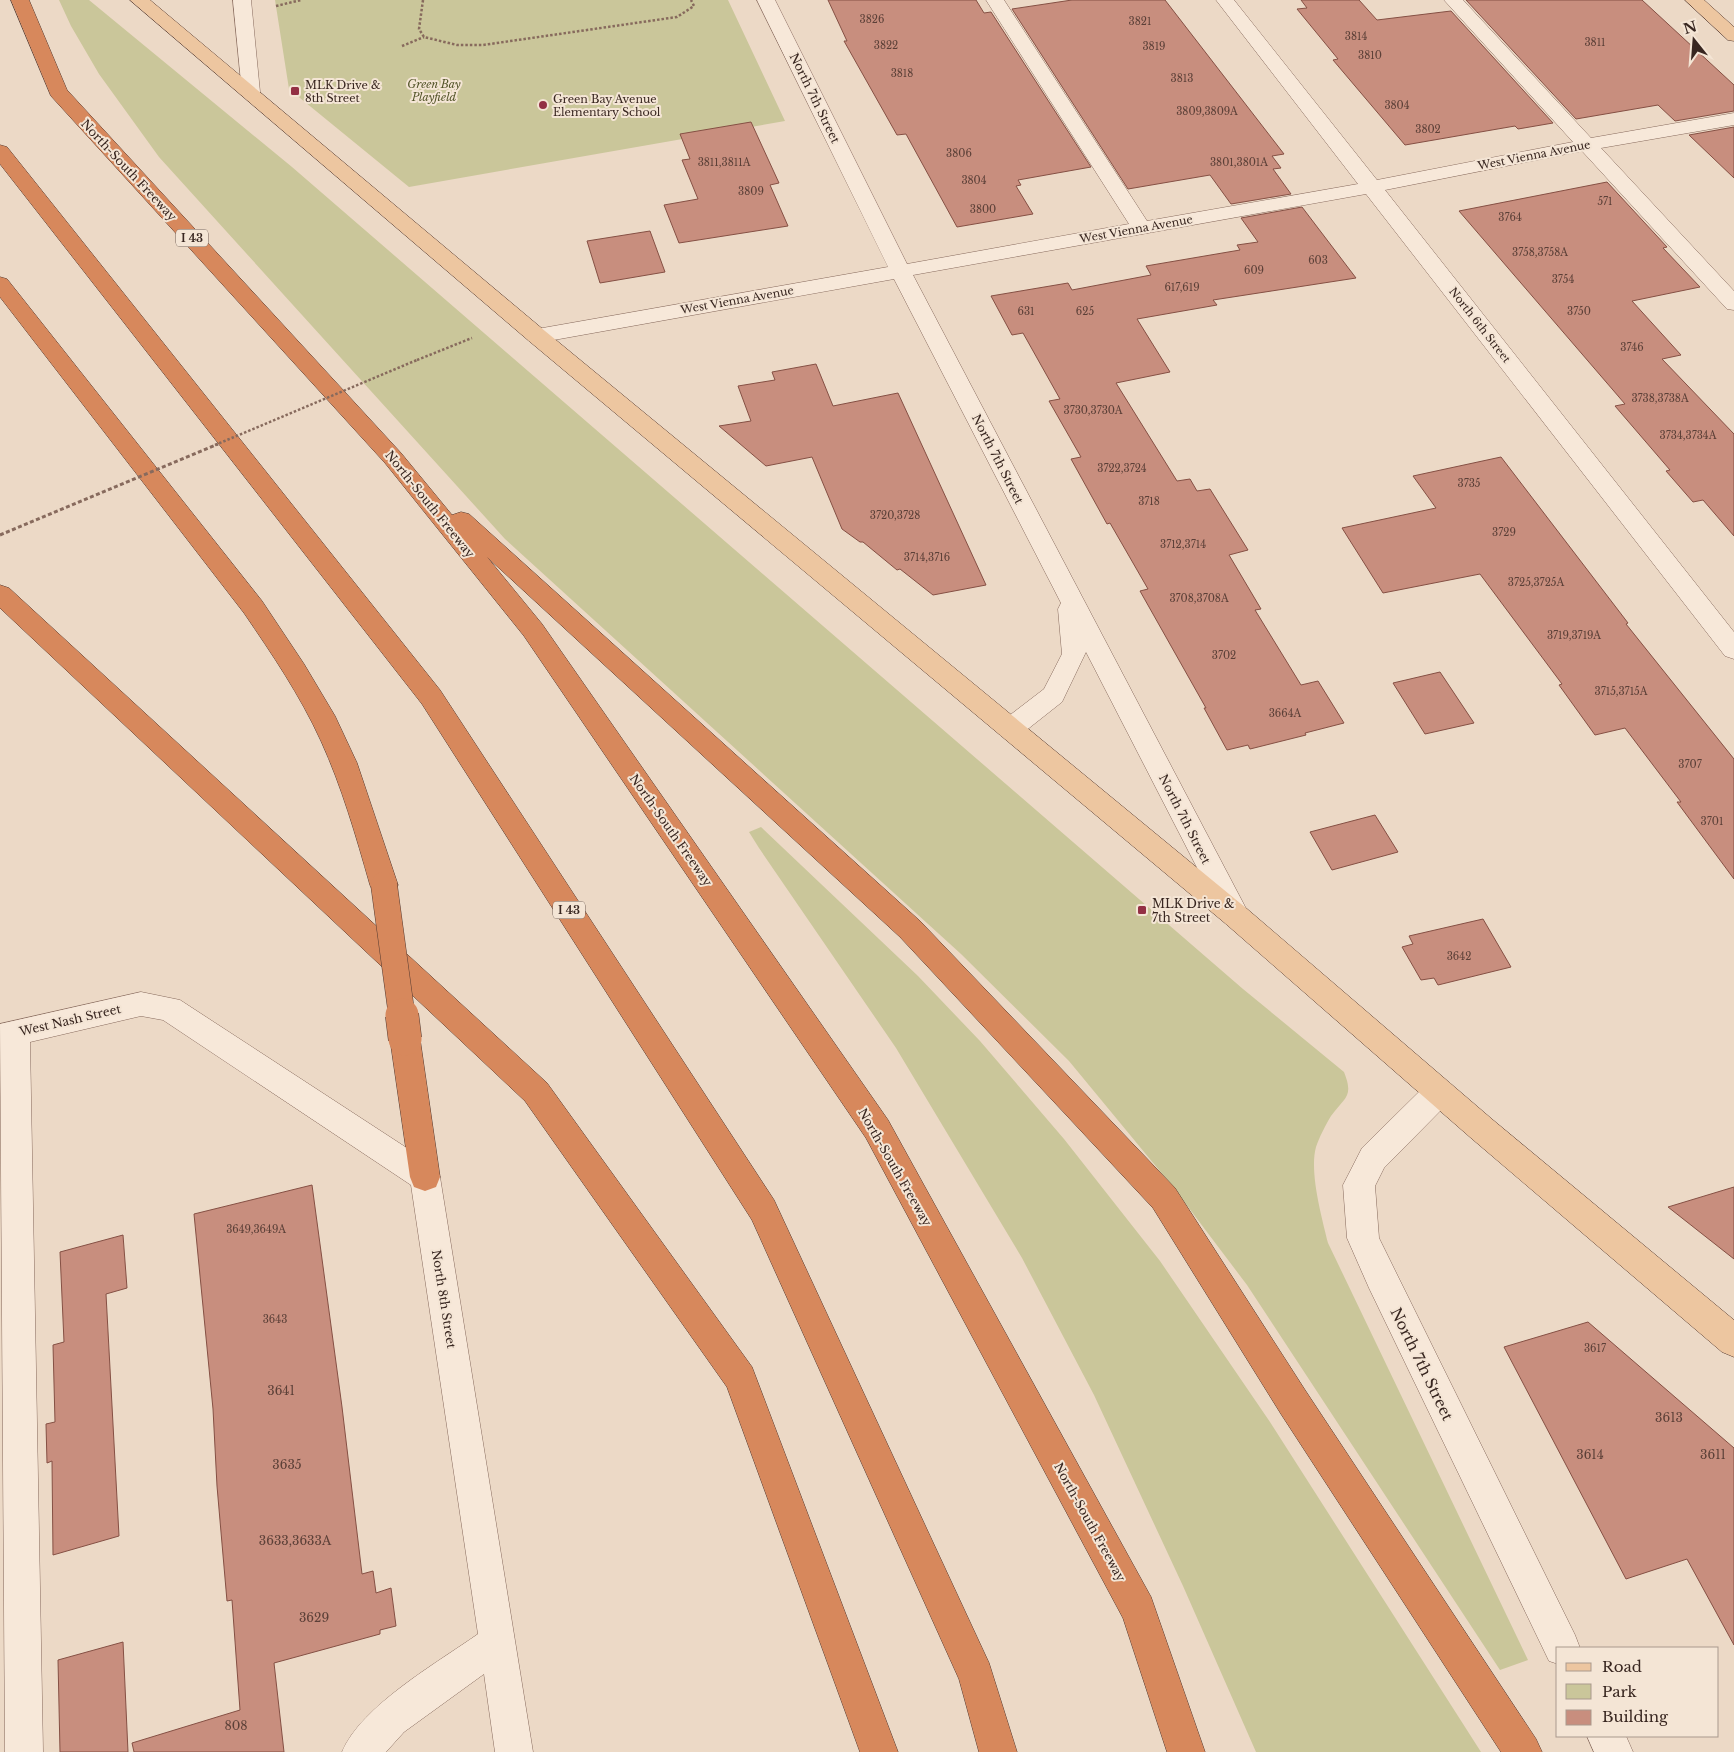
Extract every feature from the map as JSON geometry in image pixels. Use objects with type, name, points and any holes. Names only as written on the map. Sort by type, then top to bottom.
[{"type":"highway","name":"North-South Freeway","points":[[20,0],[58,92],[393,458],[533,630],[877,1130],[1138,1610],[1186,1752]]},
{"type":"highway","name":"I 43","points":[[0,151],[432,697],[762,1210],[976,1676],[998,1752]]},
{"type":"highway","points":[[0,283],[253,607],[280,645],[320,712],[353,785],[384,885],[425,1177]]},
{"type":"highway","points":[[393,458],[910,929],[1164,1198],[1293,1402],[1523,1752]]},
{"type":"highway","points":[[0,594],[536,1092],[740,1378],[879,1752]]},
{"type":"main road","points":[[139,0],[251,92],[537,336],[1236,916],[1439,1092],[1734,1341]]},
{"type":"main road","points":[[1694,0],[1734,36]]},
{"type":"street","points":[[242,0],[251,92]]},
{"type":"street","name":"North 7th Street","points":[[766,0],[901,272],[1236,916]]},
{"type":"street","points":[[995,0],[1141,228]]},
{"type":"street","name":"North 6th Street","points":[[1225,0],[1734,650]]},
{"type":"street","points":[[1453,0],[1734,304]]},
{"type":"street","name":"West Vienna Avenue","points":[[537,336],[1372,187],[1586,145],[1734,119]]},
{"type":"street","points":[[1010,729],[1053,695],[1074,654],[1069,595]]},
{"type":"street","name":"West Nash Street","points":[[8,1034],[141,1004],[170,1010],[193,1023],[425,1177]]},
{"type":"street","points":[[8,1034],[24,1752]]},
{"type":"street","name":"North 7th Street","points":[[1439,1092],[1373,1158],[1359,1184],[1364,1238],[1380,1277],[1562,1647]]},
{"type":"street","name":"North 8th Street","points":[[425,1177],[514,1752]]},
{"type":"street","points":[[361,1752],[391,1719],[497,1642]]},
{"type":"street","points":[[1606,1737],[1614,1752]]},
{"type":"path","points":[[276,6],[301,0]]},
{"type":"path","points":[[423,0],[419,29],[424,37]]},
{"type":"path","points":[[402,46],[424,37],[457,44],[483,45],[677,17],[694,6],[691,0]]},
{"type":"path","points":[[0,535],[472,338]]},
{"type":"green space","points":[[59,0],[89,0],[292,167],[1243,989],[1344,1072],[1348,1092],[1325,1127],[1316,1147],[1314,1157],[1317,1195],[1328,1243],[1528,1660],[1500,1670],[1247,1285],[1173,1187],[1069,1061],[961,954],[505,539],[159,157],[99,74],[71,26]]},
{"type":"green space","name":"Green Bay Playfield","points":[[275,0],[728,0],[785,121],[409,187],[289,89]]},
{"type":"green space","points":[[761,827],[918,976],[980,1041],[1064,1139],[1160,1261],[1270,1422],[1481,1752],[1256,1752],[1183,1586],[1094,1395],[1022,1258],[896,1048],[749,832]]},
{"type":"building","points":[[828,0],[976,0],[984,13],[991,12],[1091,167],[1018,180],[1021,185],[1016,186],[1033,214],[957,227],[906,134],[897,135],[844,41],[847,41]]},
{"type":"building","points":[[1072,0],[1165,0],[1284,154],[1272,156],[1281,168],[1273,169],[1291,194],[1231,204],[1210,175],[1128,189],[1012,9]]},
{"type":"building","points":[[1301,0],[1359,0],[1377,20],[1451,11],[1553,123],[1518,129],[1515,126],[1405,145],[1333,60],[1338,59],[1297,9],[1307,8]]},
{"type":"building","points":[[1466,0],[1642,0],[1734,85],[1734,111],[1675,121],[1658,105],[1576,119]]},
{"type":"building","points":[[751,122],[779,183],[770,185],[788,226],[679,243],[664,205],[698,199],[682,160],[690,159],[680,134]]},
{"type":"building","points":[[1734,127],[1734,178],[1689,135]]},
{"type":"building","points":[[1607,182],[1667,247],[1663,248],[1700,287],[1632,301],[1681,355],[1662,359],[1734,434],[1734,536],[1703,500],[1693,502],[1666,471],[1670,470],[1615,406],[1625,404],[1459,211]]},
{"type":"building","points":[[1302,207],[1356,278],[1213,300],[1217,305],[1137,319],[1170,372],[1116,383],[1177,481],[1190,479],[1197,491],[1210,489],[1248,550],[1229,555],[1261,609],[1255,610],[1301,685],[1318,681],[1344,723],[1250,749],[1248,745],[1227,750],[1204,708],[1206,708],[1140,591],[1148,589],[1110,523],[1107,524],[1071,459],[1081,457],[1049,401],[1060,399],[1023,333],[1012,335],[991,296],[1068,283],[1072,290],[1151,275],[1146,266],[1240,250],[1237,245],[1258,242],[1241,218]]},
{"type":"building","points":[[650,231],[665,272],[600,283],[587,241]]},
{"type":"building","points":[[816,364],[833,406],[898,393],[986,585],[933,595],[900,569],[897,570],[863,542],[860,542],[842,529],[812,457],[766,466],[719,426],[751,421],[738,386],[775,380],[772,372]]},
{"type":"building","points":[[1501,457],[1628,623],[1626,624],[1734,759],[1734,879],[1677,802],[1681,802],[1625,728],[1595,735],[1559,685],[1562,684],[1480,574],[1383,593],[1342,528],[1436,508],[1413,476]]},
{"type":"building","points":[[1440,672],[1474,723],[1425,734],[1393,683]]},
{"type":"building","points":[[1375,815],[1398,852],[1332,870],[1310,832]]},
{"type":"building","points":[[1483,919],[1511,967],[1438,985],[1434,978],[1421,980],[1402,947],[1413,944],[1409,936]]},
{"type":"building","points":[[312,1185],[362,1574],[373,1571],[376,1593],[391,1588],[396,1626],[380,1630],[380,1634],[274,1663],[284,1752],[134,1752],[132,1743],[240,1710],[232,1600],[227,1601],[217,1486],[213,1409],[194,1214]]},
{"type":"building","points":[[1734,1187],[1734,1259],[1668,1207]]},
{"type":"building","points":[[123,1235],[127,1288],[106,1294],[119,1536],[53,1555],[52,1461],[47,1463],[46,1424],[55,1422],[53,1345],[64,1342],[60,1252]]},
{"type":"building","points":[[1588,1322],[1734,1448],[1734,1645],[1687,1559],[1626,1579],[1504,1347]]},
{"type":"building","points":[[123,1642],[128,1752],[60,1752],[58,1660]]},
{"type":"place","name":"MLK Drive & 8th Street","points":[[295,91]]},
{"type":"place","name":"Green Bay Avenue Elementary School","points":[[543,105]]},
{"type":"place","name":"MLK Drive & 7th Street","points":[[1142,910]]}]
